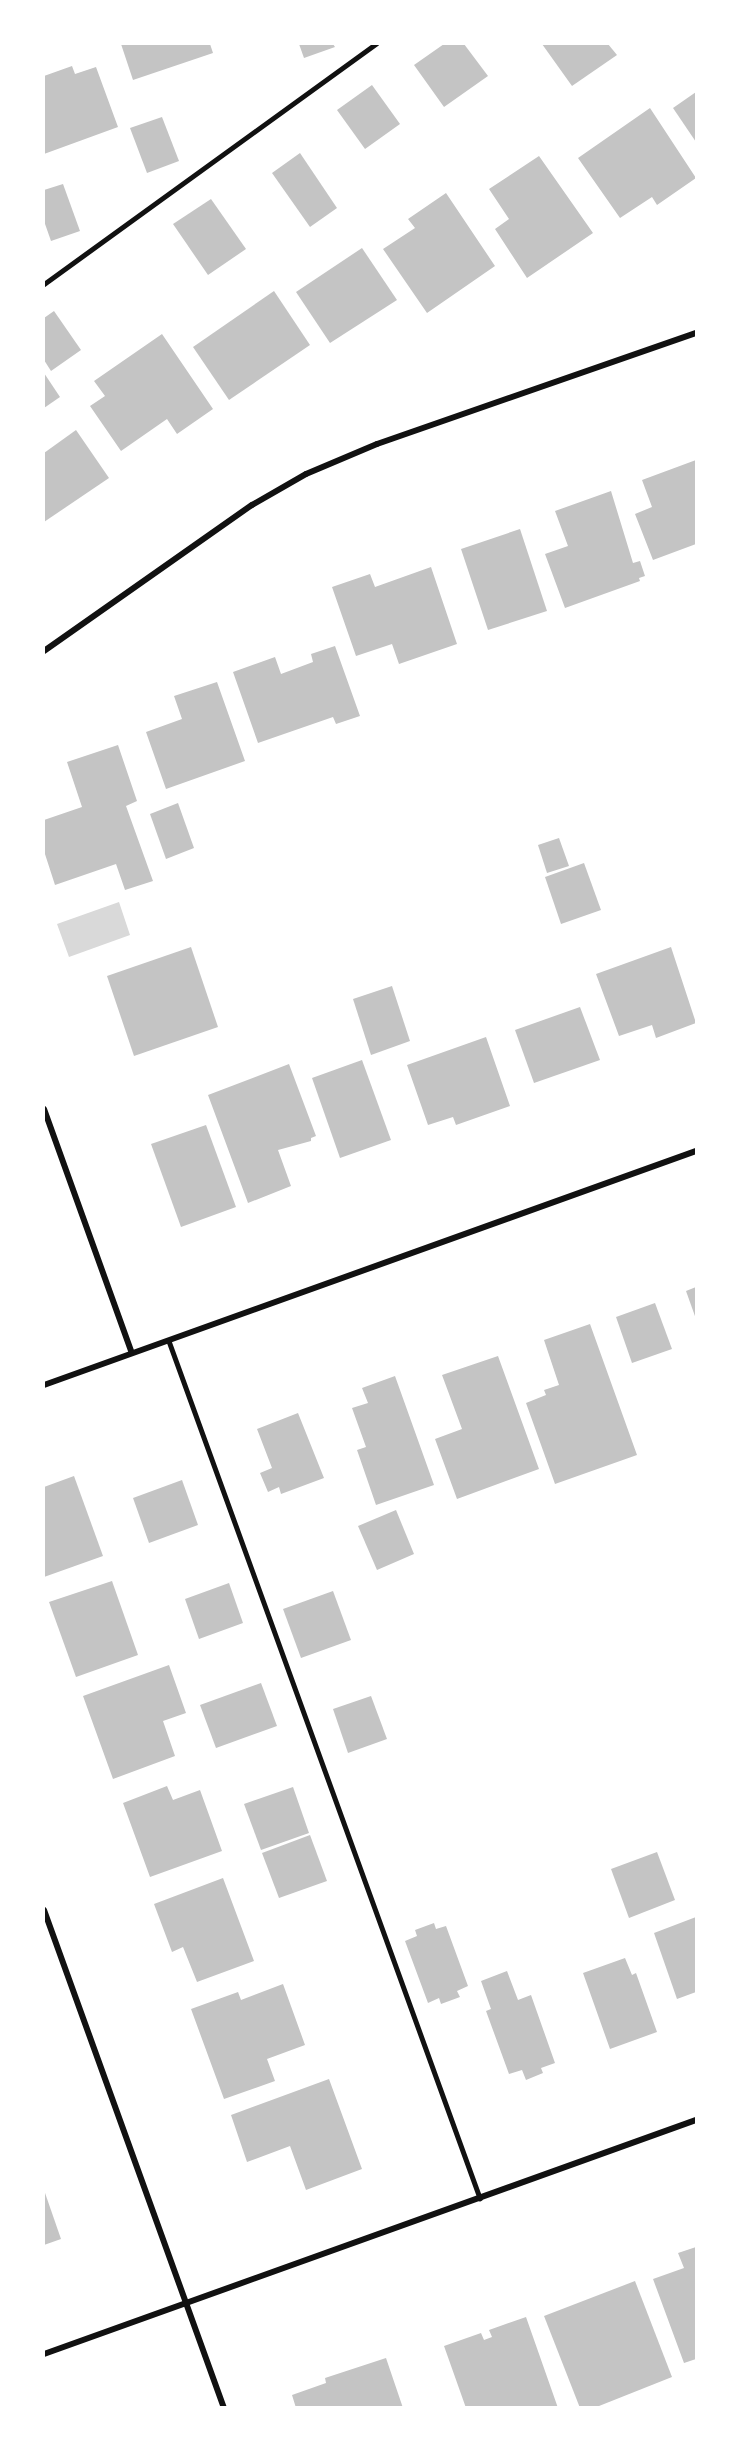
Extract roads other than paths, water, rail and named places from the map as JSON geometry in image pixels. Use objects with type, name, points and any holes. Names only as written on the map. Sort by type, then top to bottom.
[{"type":"street","points":[[44,651],[252,505],[306,474],[377,444],[696,333]]},
{"type":"street","points":[[44,1109],[132,1353]]},
{"type":"street","points":[[44,1385],[696,1151]]},
{"type":"street","points":[[44,1910],[224,2408]]},
{"type":"street","points":[[44,2354],[696,2120]]},
{"type":"lane","points":[[44,284],[376,44]]},
{"type":"lane","points":[[169,1341],[480,2198]]}]
